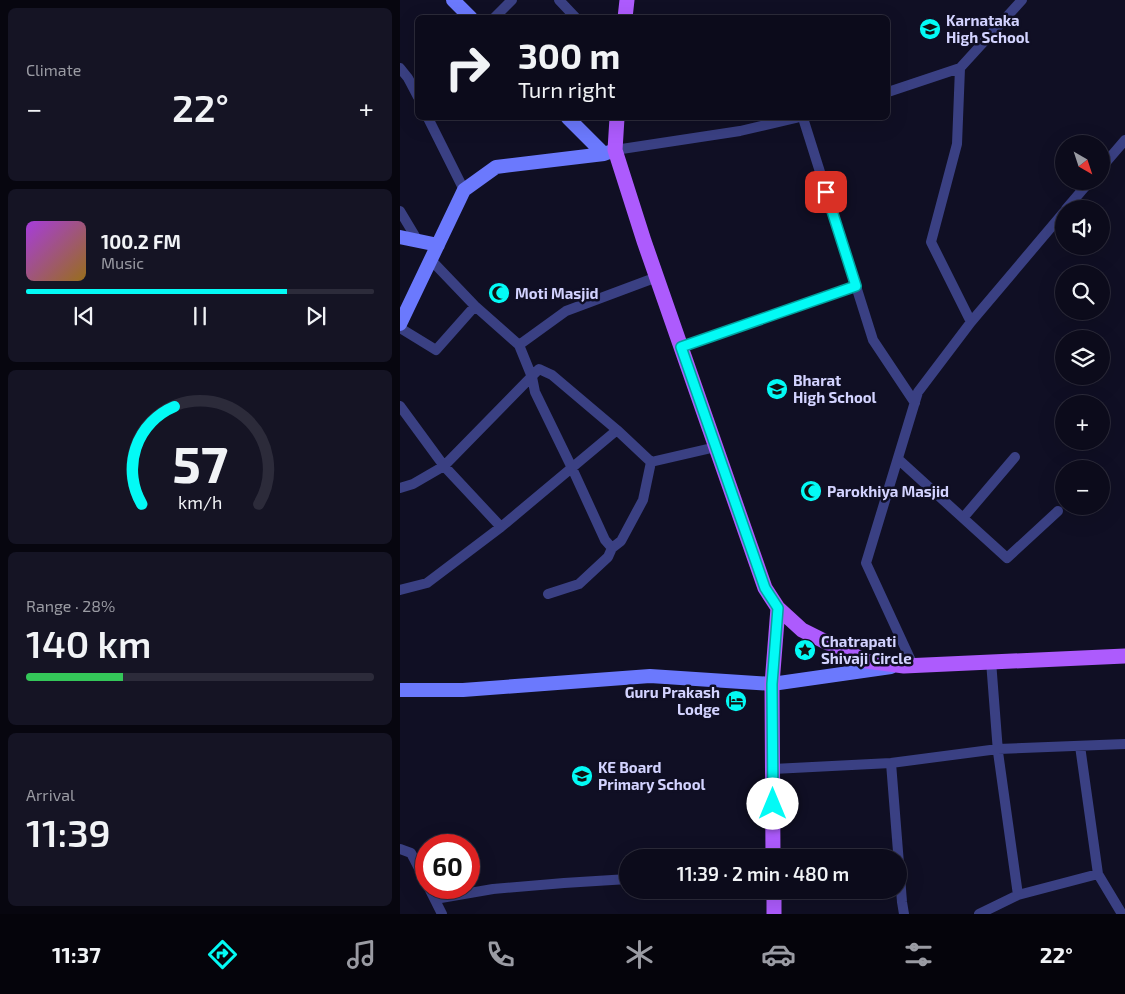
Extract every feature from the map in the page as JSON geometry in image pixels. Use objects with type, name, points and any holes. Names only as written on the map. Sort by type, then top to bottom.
[{"type":"main road","points":[[453,0],[468,15]]},
{"type":"main road","points":[[626,15],[627,0]]},
{"type":"main road","points":[[570,120],[609,152],[657,277],[765,588],[778,608],[802,630],[866,661],[909,665]]},
{"type":"main road","points":[[609,152],[616,120]]},
{"type":"main road","points":[[400,324],[464,190],[496,168],[609,152]]},
{"type":"main road","points":[[400,237],[438,245]]},
{"type":"main road","points":[[774,849],[772,684],[778,608]]},
{"type":"main road","points":[[400,690],[463,690],[650,676],[772,684],[909,665],[1125,656]]},
{"type":"main road","points":[[774,899],[774,914]]},
{"type":"street","points":[[497,15],[512,0]]},
{"type":"street","points":[[559,0],[573,15]]},
{"type":"street","points":[[890,91],[960,68],[1022,0]]},
{"type":"street","points":[[400,68],[415,91]]},
{"type":"street","points":[[960,68],[957,144],[931,242],[971,322]]},
{"type":"street","points":[[429,120],[464,190]]},
{"type":"street","points":[[609,152],[740,131],[787,120]]},
{"type":"street","points":[[803,120],[873,340],[915,403]]},
{"type":"street","points":[[1110,158],[1125,140]]},
{"type":"street","points":[[1074,200],[1082,190]]},
{"type":"street","points":[[400,211],[418,241]]},
{"type":"street","points":[[909,665],[866,563],[918,392],[971,322],[1055,223]]},
{"type":"street","points":[[431,260],[475,306],[519,345],[532,377],[535,392],[605,540],[612,548]]},
{"type":"street","points":[[519,345],[566,311],[657,277]]},
{"type":"street","points":[[681,347],[856,286]]},
{"type":"street","points":[[400,328],[436,350],[475,306]]},
{"type":"street","points":[[400,488],[413,484],[444,466],[539,369],[552,375],[617,430],[651,462]]},
{"type":"street","points":[[400,406],[444,466],[501,527]]},
{"type":"street","points":[[400,590],[427,583],[501,527],[617,430]]},
{"type":"street","points":[[651,462],[716,447]]},
{"type":"street","points":[[962,518],[1015,457]]},
{"type":"street","points":[[898,459],[1007,558],[1055,514]]},
{"type":"street","points":[[548,594],[579,584],[608,557],[612,548],[621,541],[643,500],[651,462]]},
{"type":"street","points":[[991,661],[998,749],[1018,896]]},
{"type":"street","points":[[773,769],[891,763],[998,749],[1125,744]]},
{"type":"street","points":[[1080,746],[1098,874],[1122,914]]},
{"type":"street","points":[[891,763],[904,914]]},
{"type":"street","points":[[400,849],[412,853],[415,859]]},
{"type":"street","points":[[979,914],[1018,896],[1098,874]]},
{"type":"street","points":[[480,891],[619,880]]},
{"type":"street","points":[[435,899],[442,914]]},
{"type":"place","name":"Karnataka High School","points":[[930,29]]},
{"type":"place","name":"Moti Masjid","points":[[499,293]]},
{"type":"place","name":"Bharat High School","points":[[777,389]]},
{"type":"place","name":"Parokhiya Masjid","points":[[811,491]]},
{"type":"place","name":"Chatrapati Shivaji Circle","points":[[805,650]]},
{"type":"place","name":"Guru Prakash Lodge","points":[[736,701]]},
{"type":"place","name":"KE Board Primary School","points":[[582,776]]},
{"type":"route","points":[[773,804],[772,684],[778,608],[765,588],[681,347],[856,286],[826,192]]}]
